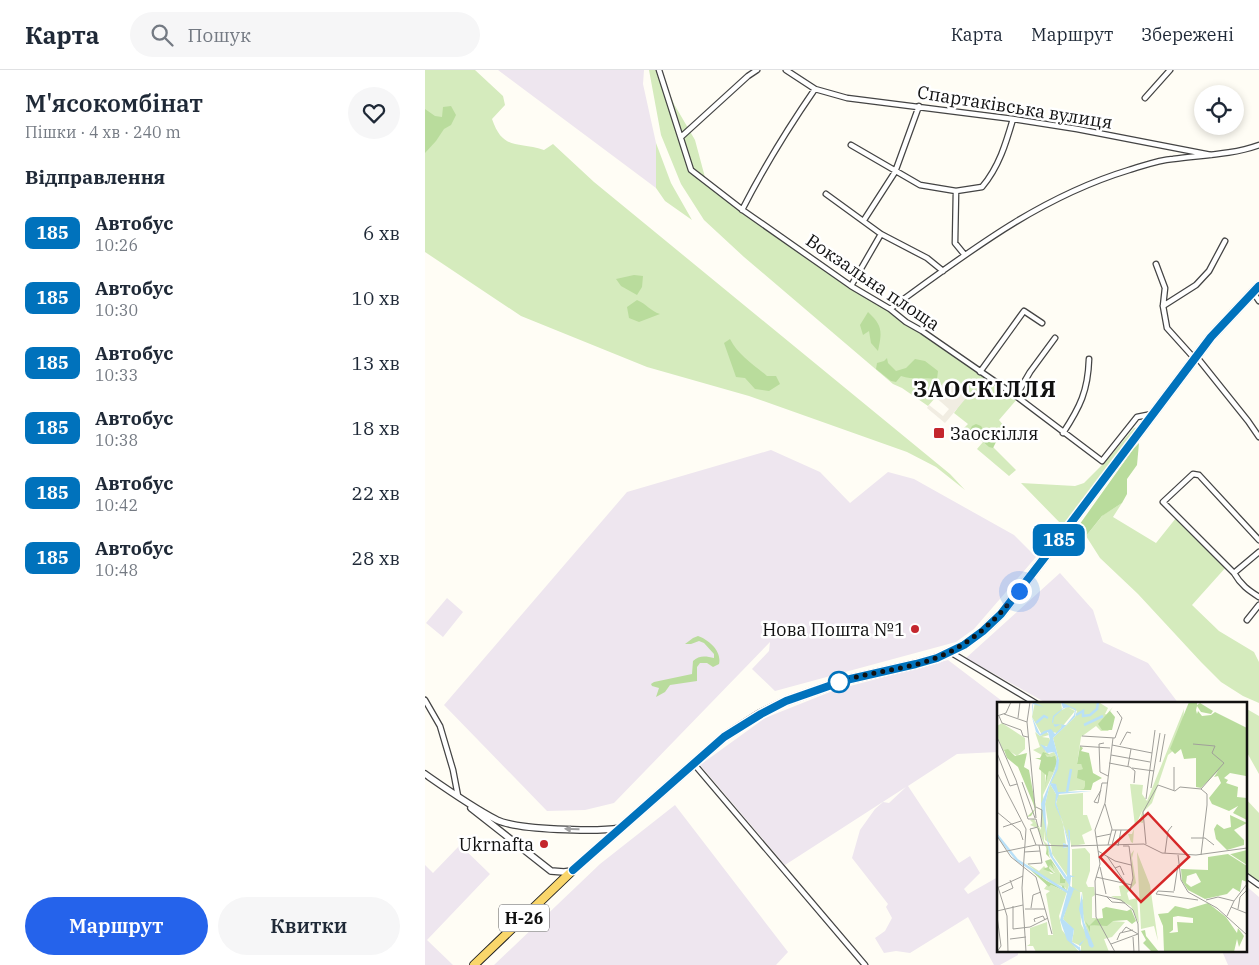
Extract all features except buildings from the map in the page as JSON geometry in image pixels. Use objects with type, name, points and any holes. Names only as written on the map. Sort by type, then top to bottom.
[{"type":"main road","name":"Н-26","points":[[474,965],[573,870],[724,737],[786,701],[846,680],[916,664],[964,645],[983,631],[1001,614],[1070,526],[1211,337],[1259,286]]},
{"type":"street","name":"Вокзальна площа","points":[[659,70],[691,170],[742,210],[851,286],[890,309],[906,322],[1016,396],[1102,461],[1137,417],[1152,414]]},
{"type":"street","points":[[681,137],[757,70]]},
{"type":"street","name":"Спартаківська вулиця","points":[[786,70],[815,89],[847,98],[919,106],[1077,129],[1211,156]]},
{"type":"street","points":[[1145,98],[1170,70]]},
{"type":"street","points":[[742,210],[789,126],[815,89]]},
{"type":"street","points":[[863,220],[895,172],[919,106]]},
{"type":"street","points":[[851,144],[895,172],[920,185],[956,191],[982,187],[991,178],[1003,153],[1013,119]]},
{"type":"street","points":[[890,309],[964,254],[1034,210],[1078,189],[1127,171],[1171,159],[1211,156],[1249,149],[1259,145]]},
{"type":"street","points":[[956,191],[955,243],[964,254]]},
{"type":"street","points":[[825,194],[881,234],[927,258],[943,271]]},
{"type":"street","points":[[851,286],[881,234]]},
{"type":"street","points":[[1163,306],[1196,286],[1209,271],[1225,241]]},
{"type":"street","points":[[1156,264],[1165,288],[1163,306],[1167,328],[1195,357],[1259,437]]},
{"type":"street","points":[[1253,292],[1259,301]]},
{"type":"street","points":[[981,372],[1024,311],[1042,323]]},
{"type":"street","points":[[1016,396],[1030,372],[1055,338]]},
{"type":"street","points":[[1063,433],[1078,410],[1089,379],[1089,359]]},
{"type":"street","points":[[1259,540],[1199,475],[1193,474],[1163,502],[1235,573],[1240,583],[1247,590],[1259,597]]},
{"type":"street","points":[[1235,573],[1259,552]]},
{"type":"street","points":[[1247,620],[1259,605]]},
{"type":"street","points":[[949,652],[1034,702]]},
{"type":"street","points":[[425,700],[440,726],[458,796],[489,824],[551,872],[573,870]]},
{"type":"street","points":[[694,764],[865,965]]},
{"type":"street","points":[[425,774],[499,820],[515,825],[607,830],[620,828]]},
{"type":"street","points":[[1247,876],[1259,885]]},
{"type":"shaded area","points":[[498,70],[644,70],[643,84],[656,143],[656,188]]},
{"type":"shaded area","points":[[946,380],[967,397],[945,423],[927,408],[929,405],[943,416],[949,409],[933,395]]},
{"type":"shaded area","points":[[771,450],[820,472],[850,503],[888,472],[914,479],[1014,535],[1036,557],[974,629],[956,642],[775,691],[752,669],[769,651],[770,642],[614,803],[585,810],[547,811],[444,705],[627,492]]},
{"type":"shaded area","points":[[1060,573],[1093,610],[1103,642],[1148,663],[1177,702],[1044,702],[966,658]]},
{"type":"shaded area","points":[[447,598],[463,612],[443,637],[426,623]]},
{"type":"shaded area","points":[[948,660],[1003,702],[997,702],[997,752],[957,754],[908,786],[959,863],[970,856],[980,873],[964,889],[968,894],[997,878],[997,952],[1019,952],[1018,955],[1000,965],[994,965],[968,917],[910,953],[896,951],[884,953],[875,938],[885,931],[892,918],[886,907],[888,904],[852,858],[860,830],[875,809],[883,802],[889,803],[906,787],[785,865],[700,765],[765,718],[835,690]]},
{"type":"shaded area","points":[[675,805],[788,952],[776,965],[494,965],[600,864]]},
{"type":"shaded area","points":[[460,845],[490,874],[427,940],[453,965],[425,965],[425,865],[433,873]]},
{"type":"shaded area","points":[[1247,887],[1259,897],[1259,965],[1228,965],[1222,952],[1247,952]]},
{"type":"green space","points":[[425,70],[475,70],[503,96],[505,105],[492,119],[501,136],[512,143],[544,150],[553,144],[594,182],[950,474],[965,490],[936,467],[907,452],[749,396],[647,367],[521,316],[425,252]]},
{"type":"green space","points":[[649,70],[660,70],[674,104],[695,140],[706,181],[744,211],[1018,398],[999,420],[1004,426],[990,444],[1016,470],[1009,476],[977,449],[983,442],[964,428],[968,424],[954,413],[966,396],[946,380],[933,395],[935,398],[928,406],[893,384],[744,257],[704,220],[681,184],[661,135]]},
{"type":"green space","points":[[451,106],[456,115],[451,125],[444,129],[425,153],[425,109],[435,116],[442,117],[443,107]]},
{"type":"green space","points":[[656,143],[671,183],[692,220],[665,201],[656,188]]},
{"type":"green space","points":[[634,275],[643,276],[642,287],[637,295],[621,286],[616,279]]},
{"type":"green space","points":[[637,300],[660,314],[639,322],[629,318],[627,307]]},
{"type":"green space","points":[[868,312],[879,325],[880,339],[878,351],[871,343],[869,331],[863,335],[860,325]]},
{"type":"green space","points":[[730,339],[746,359],[767,376],[776,376],[780,384],[769,391],[755,389],[745,378],[736,377],[724,343]]},
{"type":"green space","points":[[887,358],[888,363],[896,371],[906,368],[915,359],[925,361],[938,371],[937,379],[901,376],[896,382],[891,381],[876,369],[877,363]]},
{"type":"green space","points":[[976,424],[981,426],[987,435],[995,434],[996,442],[993,448],[989,447],[970,430]]},
{"type":"green space","points":[[1139,427],[1065,528],[1021,483],[1075,486],[1084,483],[1107,460],[1134,428]]},
{"type":"green space","points":[[1139,443],[1137,465],[1127,479],[1127,494],[1122,503],[1102,516],[1086,536],[1079,536],[1077,528]]},
{"type":"green space","points":[[1122,503],[1113,517],[1156,543],[1176,518],[1227,566],[1192,605],[1219,631],[1254,652],[1259,662],[1259,703],[1243,696],[1221,682],[1138,594],[1100,558],[1086,536],[1103,515]]},
{"type":"green space","points":[[698,636],[706,640],[717,650],[719,664],[713,667],[707,663],[700,663],[697,667],[697,681],[670,685],[665,692],[656,697],[659,688],[651,684],[692,674],[693,661],[705,656],[714,658],[714,654],[704,643],[699,641],[685,644]]},
{"type":"green space","points":[[1247,709],[1259,716],[1259,774],[1247,753]]},
{"type":"green space","points":[[1247,800],[1259,813],[1259,884],[1247,876]]},
{"type":"bus line","name":"185","points":[[573,870],[724,737],[761,714],[816,689],[937,658],[964,645],[983,631],[1001,614],[1106,479],[1155,410],[1211,337],[1259,286]]},
{"type":"place","name":"Заоскiлля","points":[[939,433]]},
{"type":"place","name":"Нова Пошта №1","points":[[915,629]]},
{"type":"place","name":"Ukrnafta","points":[[544,844]]},
{"type":"district","name":"ЗАОСКIЛЛЯ","points":[[985,388]]},
{"type":"route","points":[[839,682],[937,658],[964,645],[1001,614],[1019,591]]}]
